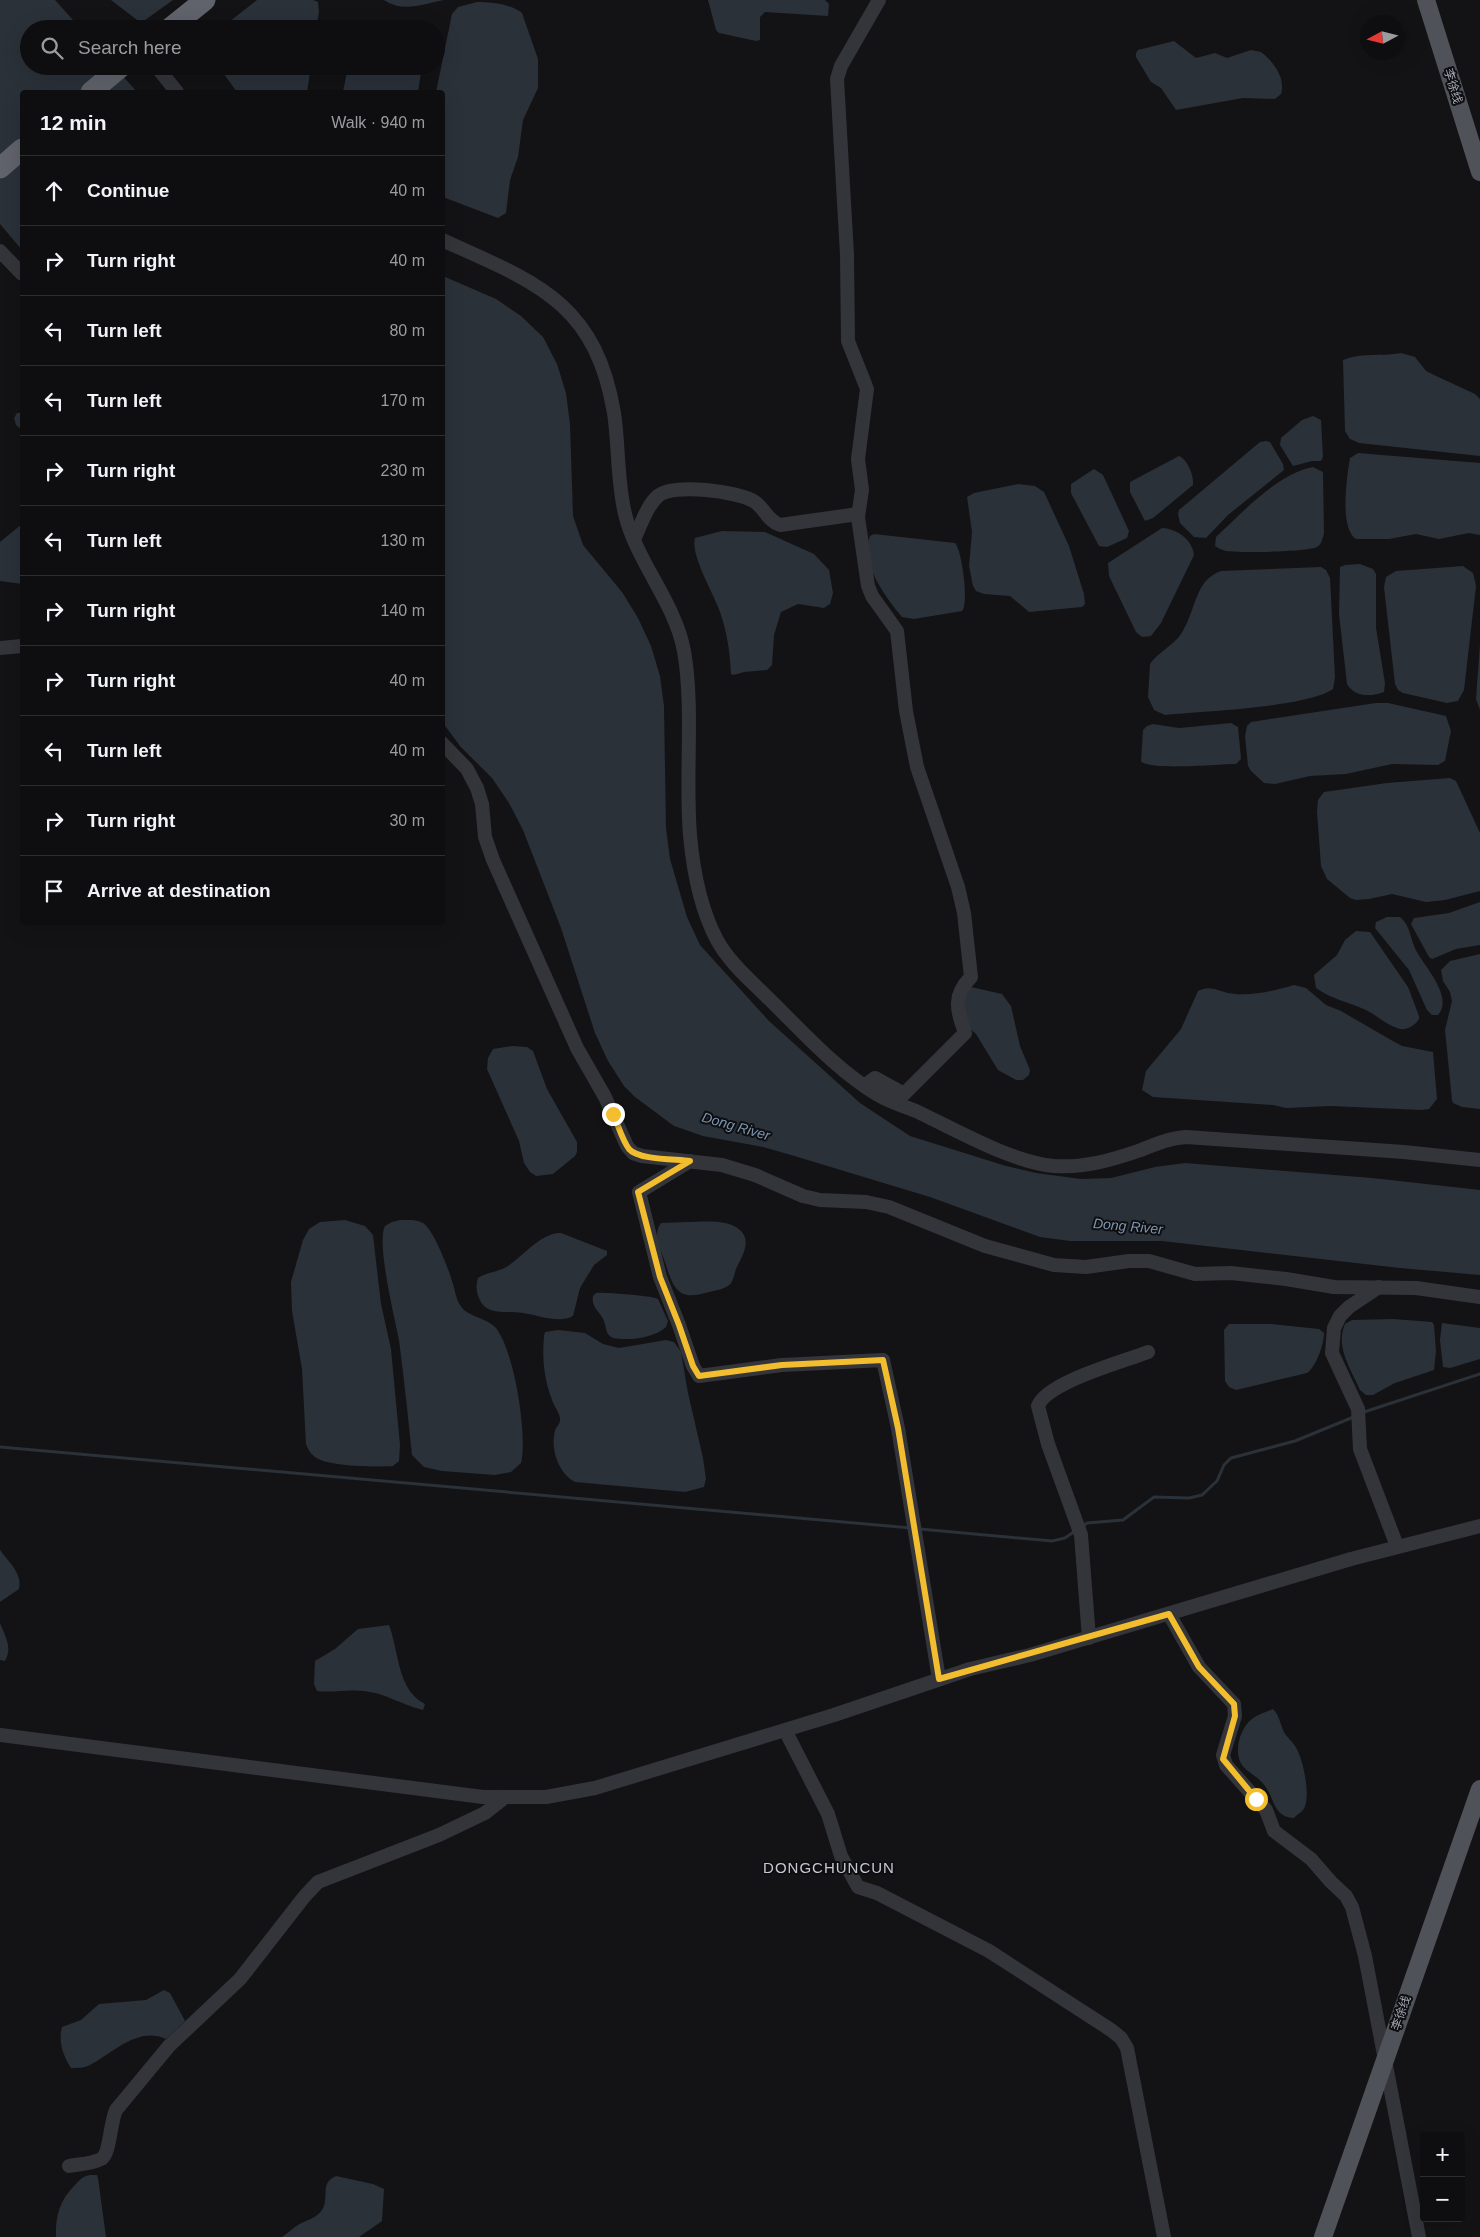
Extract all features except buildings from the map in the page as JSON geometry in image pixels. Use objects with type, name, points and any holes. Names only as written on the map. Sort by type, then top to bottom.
[{"type":"highway","points":[[179,20],[205,0]]},
{"type":"highway","points":[[93,90],[111,75]]},
{"type":"highway","points":[[0,168],[20,151]]},
{"type":"main road","name":"李徐线","points":[[1426,0],[1480,172]]},
{"type":"main road","name":"李徐线","points":[[1323,2237],[1480,1789]]},
{"type":"street","points":[[864,1086],[875,1078],[904,1094],[945,1054],[965,1033],[958,1010],[958,996],[964,984],[971,977],[964,913],[958,887],[917,767],[906,711],[897,631],[872,596],[868,586],[858,514],[862,490],[858,459],[867,389],[848,341],[847,255],[837,79],[841,66],[879,0]]},
{"type":"street","points":[[163,75],[175,90]]},
{"type":"street","points":[[445,241],[539,286],[556,300],[585,332],[600,360],[610,396],[617,435],[623,504],[634,539],[674,620],[684,650],[687,690],[690,840],[697,877],[712,929],[722,949],[740,969],[822,1050],[864,1086],[886,1099],[1009,1154],[1050,1166],[1080,1166],[1100,1163],[1164,1142],[1186,1137],[1404,1152],[1480,1160]]},
{"type":"street","points":[[0,251],[20,272]]},
{"type":"street","points":[[634,539],[654,500],[662,493],[673,490],[722,491],[739,495],[755,502],[769,519],[780,525],[858,514]]},
{"type":"street","points":[[0,648],[20,646]]},
{"type":"street","points":[[445,746],[467,769],[477,788],[482,804],[485,836],[493,860],[562,1019],[605,1097],[627,1146],[637,1155],[690,1161],[738,1170],[812,1198],[866,1202],[889,1207],[985,1246],[1054,1265],[1086,1267],[1142,1261],[1156,1262],[1195,1274],[1231,1273],[1334,1287],[1434,1289],[1480,1297]]},
{"type":"street","points":[[690,1161],[638,1192],[660,1277],[693,1366],[699,1376],[782,1365],[883,1360],[898,1428],[939,1679]]},
{"type":"street","points":[[1380,1287],[1344,1311],[1337,1321],[1332,1340],[1332,1353],[1358,1415],[1360,1449],[1397,1546]]},
{"type":"street","points":[[1089,1638],[1083,1543],[1038,1410],[1040,1402],[1052,1391],[1088,1372],[1148,1352]]},
{"type":"street","points":[[0,1735],[504,1798],[546,1796],[595,1788],[785,1730],[970,1669],[1030,1655],[1089,1638],[1296,1574],[1397,1546],[1480,1526]]},
{"type":"street","points":[[1169,1614],[1199,1667],[1234,1704],[1235,1716],[1223,1755],[1226,1765],[1266,1810],[1274,1831],[1311,1859],[1346,1896],[1352,1907],[1365,1956],[1418,2237]]},
{"type":"street","points":[[785,1730],[828,1814],[841,1856],[858,1886],[877,1893],[989,1950],[1121,2038],[1127,2048],[1164,2237]]},
{"type":"street","points":[[69,2166],[99,2160],[105,2156],[112,2120],[116,2110],[169,2046],[240,1979],[304,1897],[318,1882],[486,1813],[504,1798]]},
{"type":"water","points":[[0,0],[55,0],[73,20],[20,20],[20,75],[122,75],[135,90],[20,90],[20,248],[0,224]]},
{"type":"water","points":[[111,0],[173,0],[145,20],[137,20]]},
{"type":"water","points":[[257,0],[313,0],[318,2],[318,20],[231,20]]},
{"type":"water","points":[[384,0],[444,0],[406,7],[391,4]]},
{"type":"water","points":[[708,0],[825,0],[829,4],[828,16],[765,12],[760,17],[760,40],[756,41],[719,33],[716,30]]},
{"type":"water","points":[[477,2],[494,3],[507,6],[522,13],[538,59],[538,88],[523,120],[518,157],[510,180],[506,213],[498,218],[445,198],[445,90],[436,90],[439,75],[445,75],[445,48],[452,14],[458,7]]},
{"type":"water","points":[[1174,41],[1196,58],[1215,53],[1227,58],[1251,50],[1261,52],[1270,60],[1280,76],[1282,82],[1281,94],[1275,99],[1243,98],[1176,110],[1161,88],[1151,82],[1136,57],[1138,50]]},
{"type":"water","points":[[225,75],[310,75],[307,90],[236,90]]},
{"type":"water","points":[[346,75],[421,75],[418,90],[343,90]]},
{"type":"water","name":"Dong River","points":[[445,277],[496,299],[521,316],[543,337],[557,364],[566,393],[570,424],[573,516],[583,545],[622,592],[638,618],[651,646],[660,676],[664,706],[666,828],[670,859],[687,917],[700,945],[769,1021],[860,1103],[910,1136],[1006,1166],[1036,1173],[1081,1179],[1111,1178],[1155,1167],[1185,1163],[1372,1178],[1480,1190],[1480,1275],[1400,1268],[1162,1241],[1070,1241],[1040,1237],[930,1197],[763,1147],[703,1136],[674,1126],[635,1097],[624,1086],[608,1061],[595,1033],[561,928],[523,830],[509,803],[492,778],[460,746],[445,726]]},
{"type":"water","points":[[1401,353],[1415,357],[1426,371],[1475,394],[1480,399],[1480,456],[1359,443],[1350,439],[1345,431],[1343,360],[1365,355]]},
{"type":"water","points":[[17,413],[20,413],[20,428],[16,425],[14,418]]},
{"type":"water","points":[[1313,416],[1321,420],[1323,457],[1321,461],[1312,461],[1293,466],[1280,445],[1281,438],[1302,420]]},
{"type":"water","points":[[1260,442],[1270,442],[1283,464],[1284,470],[1228,515],[1206,538],[1194,537],[1180,523],[1179,510]]},
{"type":"water","points":[[1358,453],[1480,463],[1480,535],[1469,533],[1439,539],[1416,534],[1389,539],[1356,539],[1347,524],[1346,501],[1350,458]]},
{"type":"water","points":[[1179,456],[1190,469],[1193,485],[1153,518],[1145,521],[1130,492],[1130,482]]},
{"type":"water","points":[[1313,467],[1323,472],[1324,534],[1319,546],[1311,549],[1287,551],[1233,552],[1215,546],[1216,537],[1273,486],[1300,471]]},
{"type":"water","points":[[1094,469],[1103,475],[1129,531],[1127,538],[1107,547],[1099,546],[1071,493],[1071,484]]},
{"type":"water","points":[[1018,484],[1035,486],[1044,492],[1069,546],[1084,594],[1085,604],[1082,607],[1029,612],[1010,596],[984,594],[976,591],[973,586],[969,566],[972,532],[967,497],[974,493]]},
{"type":"water","points":[[20,526],[20,584],[0,581],[0,542]]},
{"type":"water","points":[[1162,528],[1173,530],[1183,536],[1193,549],[1194,555],[1161,623],[1151,636],[1142,637],[1136,632],[1109,576],[1108,563]]},
{"type":"water","points":[[722,531],[765,532],[814,554],[829,570],[833,593],[830,604],[824,608],[798,604],[781,612],[774,635],[772,665],[767,670],[731,674],[728,642],[722,620],[717,604],[703,575],[694,545],[695,538]]},
{"type":"water","points":[[874,534],[955,543],[958,548],[964,577],[965,598],[962,611],[914,619],[902,617],[882,590],[871,568],[868,546],[870,536]]},
{"type":"water","points":[[1360,564],[1373,569],[1376,574],[1376,628],[1385,683],[1384,692],[1374,695],[1358,694],[1347,684],[1339,614],[1340,567]]},
{"type":"water","points":[[1463,566],[1473,573],[1476,586],[1464,690],[1458,701],[1447,703],[1403,693],[1398,690],[1395,684],[1384,587],[1386,577],[1396,571]]},
{"type":"water","points":[[1321,567],[1326,570],[1330,578],[1335,677],[1333,689],[1300,701],[1252,708],[1165,715],[1154,710],[1148,697],[1150,664],[1181,634],[1200,589],[1212,575],[1221,571]]},
{"type":"water","points":[[1480,644],[1480,710],[1476,699]]},
{"type":"water","points":[[1376,703],[1388,703],[1446,716],[1451,731],[1445,761],[1438,765],[1392,764],[1346,774],[1310,776],[1275,784],[1264,783],[1248,766],[1245,736],[1247,726],[1251,722]]},
{"type":"water","points":[[1231,723],[1238,727],[1241,759],[1236,764],[1157,766],[1141,761],[1143,730],[1147,726],[1153,724],[1179,728]]},
{"type":"water","points":[[1450,778],[1456,781],[1480,833],[1480,891],[1445,900],[1426,902],[1392,894],[1356,900],[1350,898],[1327,879],[1321,866],[1317,812],[1318,800],[1324,792],[1387,783]]},
{"type":"water","points":[[1480,902],[1480,945],[1456,949],[1432,959],[1429,957],[1411,924],[1414,918],[1449,913]]},
{"type":"water","points":[[1387,917],[1400,917],[1404,921],[1417,952],[1436,983],[1443,1000],[1442,1008],[1438,1015],[1432,1015],[1427,1010],[1409,970],[1375,928],[1376,922]]},
{"type":"water","points":[[1356,931],[1370,932],[1408,987],[1419,1016],[1419,1019],[1411,1027],[1406,1029],[1396,1028],[1366,1010],[1334,998],[1316,988],[1314,975],[1337,955],[1345,940]]},
{"type":"water","points":[[1480,954],[1480,1109],[1462,1107],[1453,1103],[1452,1100],[1445,1030],[1452,1001],[1450,992],[1443,981],[1441,970],[1450,961]]},
{"type":"water","points":[[1294,985],[1306,988],[1326,1005],[1341,1011],[1402,1046],[1433,1052],[1437,1099],[1429,1109],[1331,1106],[1286,1108],[1273,1105],[1153,1097],[1142,1090],[1146,1071],[1181,1029],[1198,991],[1209,988],[1228,993],[1253,994]]},
{"type":"water","points":[[971,987],[1002,994],[1011,1006],[1020,1046],[1030,1070],[1029,1075],[1023,1080],[1016,1080],[998,1070],[976,1034],[968,1027],[963,1015],[965,991]]},
{"type":"water","points":[[512,1046],[527,1047],[533,1051],[547,1089],[577,1142],[575,1156],[553,1174],[536,1176],[530,1172],[524,1163],[519,1141],[487,1069],[488,1058],[493,1049]]},
{"type":"water","points":[[345,1220],[365,1226],[373,1235],[381,1304],[391,1349],[400,1445],[399,1461],[393,1466],[352,1466],[330,1463],[315,1457],[309,1451],[306,1444],[302,1369],[292,1311],[291,1282],[303,1240],[309,1229],[320,1222]]},
{"type":"water","points":[[400,1220],[417,1221],[427,1227],[445,1260],[460,1305],[467,1312],[495,1327],[502,1338],[508,1353],[518,1393],[523,1433],[521,1463],[511,1472],[495,1475],[442,1471],[424,1467],[412,1455],[399,1340],[387,1282],[383,1248],[385,1226]]},
{"type":"water","points":[[723,1222],[736,1227],[744,1235],[746,1245],[730,1285],[705,1293],[688,1295],[678,1290],[671,1279],[657,1237],[658,1227],[661,1223]]},
{"type":"water","points":[[561,1233],[607,1251],[607,1255],[594,1265],[580,1288],[573,1316],[561,1319],[548,1318],[492,1310],[482,1304],[477,1290],[478,1278],[508,1266],[547,1236]]},
{"type":"water","points":[[596,1293],[628,1294],[658,1299],[668,1321],[666,1327],[655,1334],[641,1338],[613,1338],[607,1333],[604,1321],[593,1304],[593,1296]]},
{"type":"water","points":[[1393,1319],[1432,1322],[1434,1325],[1436,1351],[1434,1370],[1395,1383],[1373,1395],[1366,1395],[1360,1390],[1345,1358],[1342,1333],[1345,1324],[1352,1320]]},
{"type":"water","points":[[1442,1323],[1480,1328],[1480,1359],[1450,1368],[1443,1367],[1440,1340]]},
{"type":"water","points":[[1229,1324],[1271,1324],[1319,1329],[1324,1333],[1324,1338],[1316,1361],[1307,1373],[1236,1390],[1229,1387],[1225,1381],[1224,1330]]},
{"type":"water","points":[[558,1330],[585,1333],[603,1344],[619,1348],[666,1340],[674,1342],[681,1352],[703,1458],[706,1479],[704,1487],[685,1492],[575,1482],[564,1473],[555,1453],[555,1431],[560,1418],[549,1392],[545,1376],[543,1344],[545,1332]]},
{"type":"water","points":[[0,1550],[14,1568],[20,1583],[19,1589],[0,1602]]},
{"type":"water","points":[[0,1623],[8,1647],[5,1661],[0,1660]]},
{"type":"water","points":[[389,1625],[404,1680],[416,1698],[425,1704],[423,1710],[372,1692],[317,1691],[314,1684],[315,1661],[335,1649],[358,1629]]},
{"type":"water","points":[[1273,1709],[1285,1734],[1298,1751],[1307,1788],[1306,1805],[1294,1818],[1287,1817],[1278,1811],[1265,1786],[1239,1760],[1239,1740],[1244,1728],[1252,1719]]},
{"type":"water","points":[[164,1990],[170,1993],[185,2021],[166,2039],[156,2036],[136,2038],[88,2066],[71,2068],[62,2048],[62,2027],[81,2020],[99,2004],[146,2000]]},
{"type":"water","points":[[90,2175],[97,2175],[98,2178],[106,2237],[56,2237],[59,2209],[65,2197],[81,2179]]},
{"type":"water","points":[[336,2176],[373,2184],[384,2189],[382,2221],[359,2237],[282,2237],[298,2225],[320,2213],[325,2201],[326,2187],[331,2179]]},
{"type":"waterway","points":[[1361,1413],[1480,1374]]},
{"type":"waterway","points":[[1083,1526],[1087,1523],[1123,1520],[1154,1497],[1189,1498],[1202,1495],[1217,1481],[1224,1465],[1231,1458],[1295,1441],[1356,1416]]},
{"type":"waterway","points":[[0,1447],[911,1528]]},
{"type":"waterway","points":[[920,1529],[1052,1541],[1065,1538],[1075,1531]]},
{"type":"district","name":"DONGCHUNCUN","points":[[829,1868]]},
{"type":"route","points":[[613,1114],[627,1146],[633,1153],[642,1156],[690,1161],[638,1192],[660,1277],[693,1366],[699,1376],[705,1377],[782,1365],[883,1360],[898,1428],[939,1679],[970,1669],[1030,1655],[1169,1614],[1199,1667],[1234,1704],[1235,1716],[1223,1759],[1226,1765],[1256,1799]]}]
